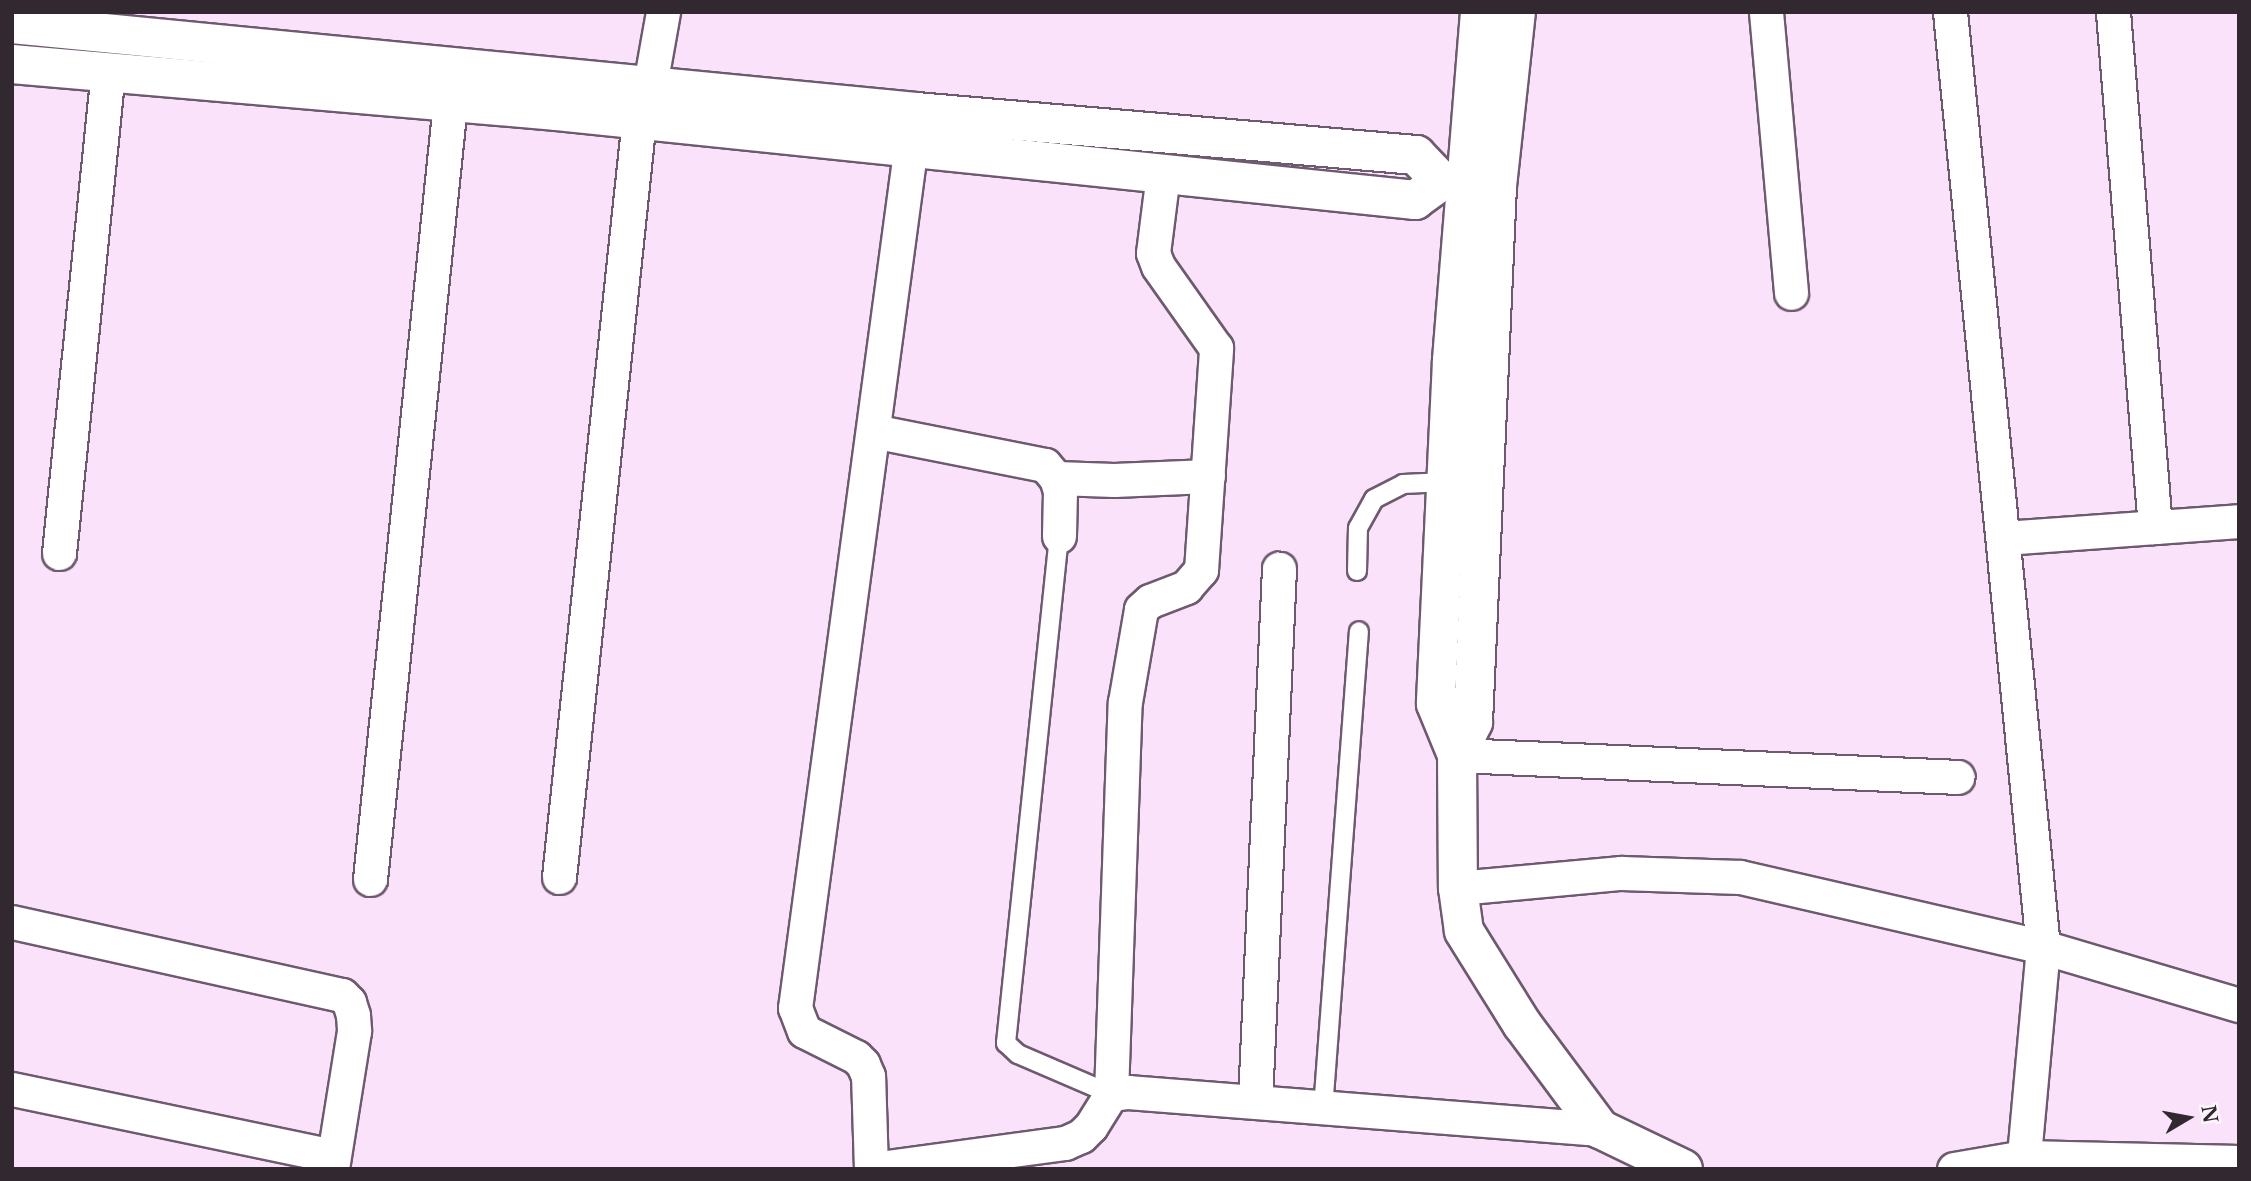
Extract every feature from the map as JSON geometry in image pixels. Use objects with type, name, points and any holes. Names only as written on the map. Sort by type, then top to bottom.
[{"type":"street","points":[[559,877],[644,102],[663,12]]},
{"type":"street","points":[[1480,12],[1446,482],[1436,704],[1457,755],[1458,888],[1464,931],[1522,1024],[1600,1129]]},
{"type":"street","points":[[1457,755],[1473,722],[1468,183],[1516,12]]},
{"type":"street","points":[[1766,12],[1791,293]]},
{"type":"street","points":[[1950,12],[2043,947],[2024,1157]]},
{"type":"street","points":[[2113,12],[2155,527]]},
{"type":"street","points":[[12,24],[644,102],[913,131],[1416,155],[1468,183]]},
{"type":"street","points":[[12,64],[450,103],[644,102]]},
{"type":"street","points":[[59,553],[108,72]]},
{"type":"street","points":[[370,879],[450,103]]},
{"type":"street","points":[[913,131],[1163,174],[1415,200],[1468,183]]},
{"type":"street","points":[[913,131],[795,1008],[804,1031],[856,1057],[863,1064],[868,1076],[872,1169],[1065,1143],[1081,1136],[1091,1126],[1111,1094],[1125,702],[1141,609],[1150,601],[1186,587],[1201,570],[1216,348],[1158,265],[1153,253],[1163,174]]},
{"type":"street","points":[[873,431],[1045,465],[1056,478],[1060,491],[1059,536]]},
{"type":"street","points":[[1056,478],[1114,480],[1208,476]]},
{"type":"street","points":[[2003,538],[2239,521]]},
{"type":"street","points":[[1255,1101],[1279,569]]},
{"type":"street","points":[[1457,755],[1958,777]]},
{"type":"street","points":[[1458,888],[1621,873],[1741,877],[2043,947],[2239,1005]]},
{"type":"street","points":[[12,922],[342,995],[351,1008],[354,1031],[332,1162],[12,1088]]},
{"type":"street","points":[[1111,1094],[1128,1092],[1255,1101],[1323,1110],[1600,1129],[1683,1169]]},
{"type":"street","points":[[1954,1169],[2024,1157],[2239,1162]]},
{"type":"lane","points":[[1357,571],[1358,528],[1374,499],[1402,484],[1446,482]]},
{"type":"lane","points":[[1059,536],[1006,1044],[1018,1054],[1111,1094]]},
{"type":"lane","points":[[1323,1110],[1359,631]]}]
